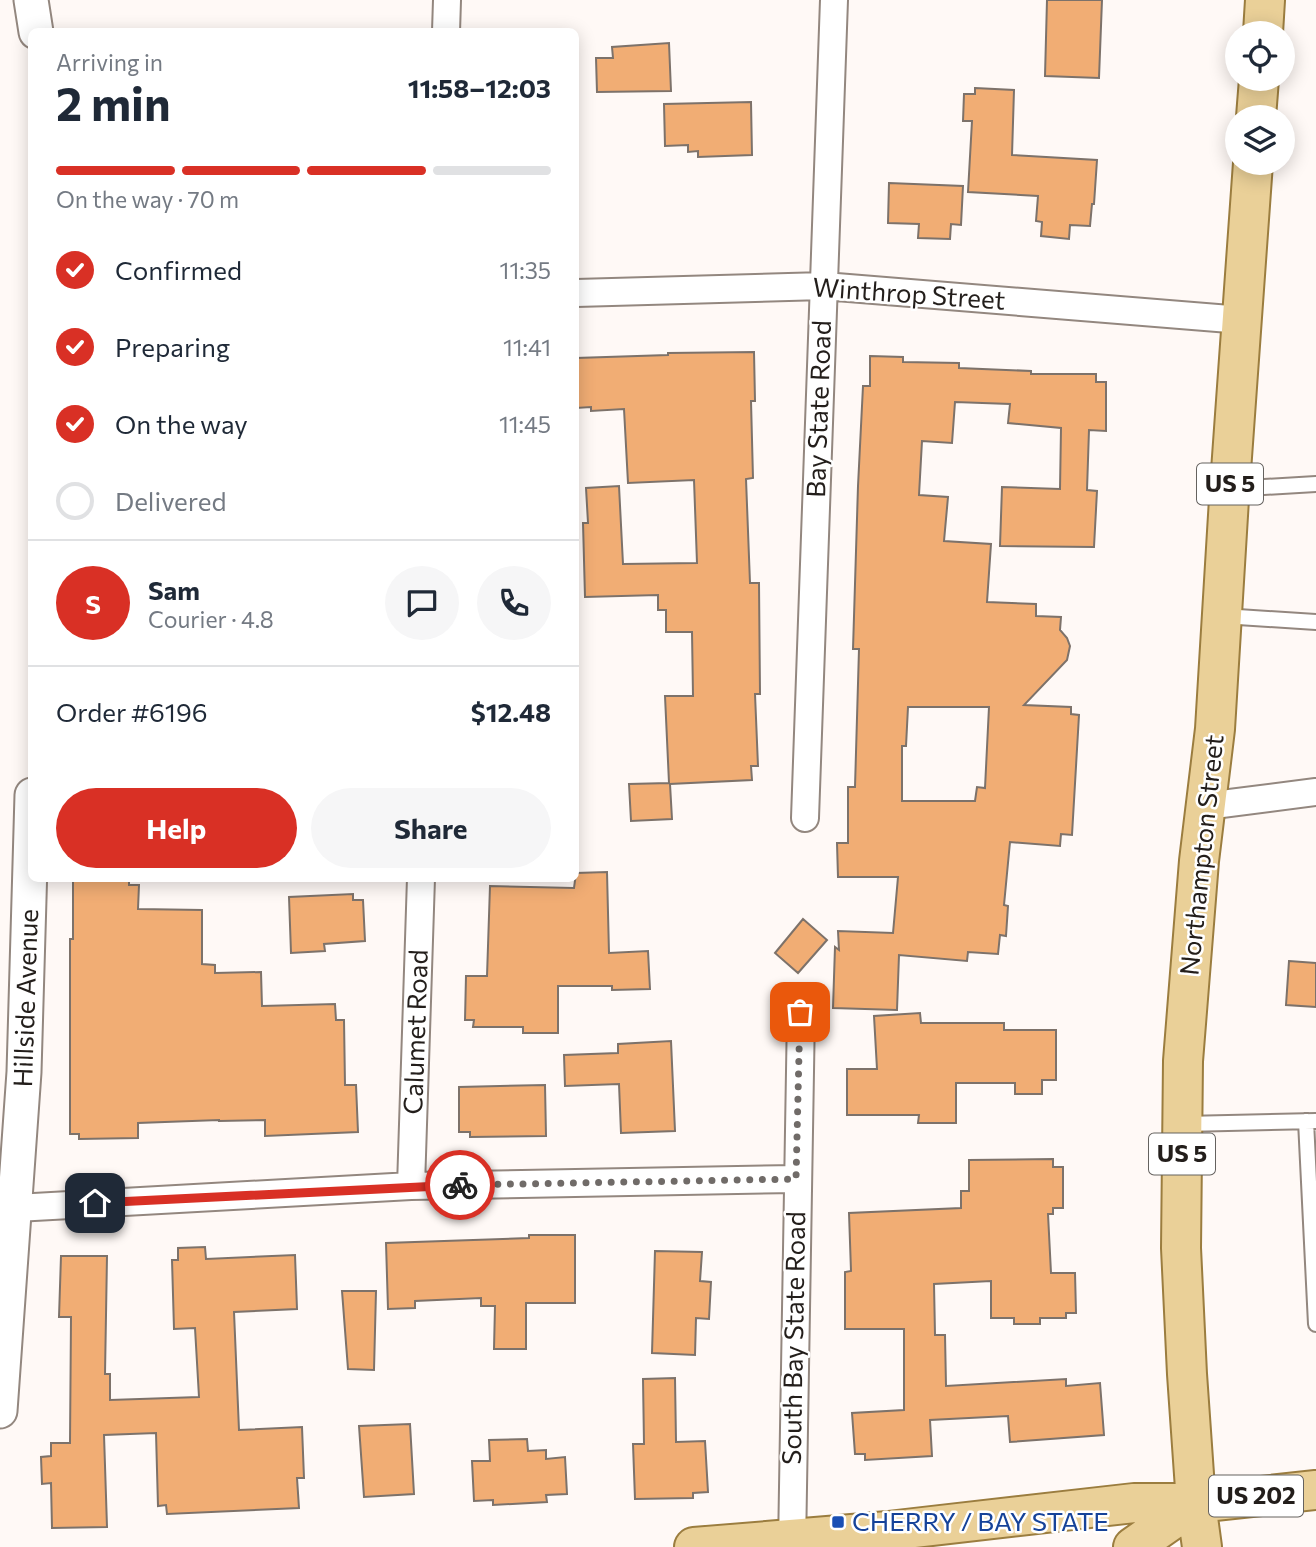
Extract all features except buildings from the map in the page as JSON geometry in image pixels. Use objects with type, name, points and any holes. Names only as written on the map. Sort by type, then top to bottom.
[{"type":"main road","points":[[1264,21],[1265,0]]},
{"type":"main road","name":"Northampton Street","points":[[1202,1547],[1196,1503],[1181,1248],[1184,1061],[1199,861],[1215,729],[1252,175]]},
{"type":"main road","name":"US 202","points":[[694,1547],[791,1543],[1134,1503],[1196,1503],[1316,1490]]},
{"type":"main road","name":"US 202","points":[[1133,1547],[1196,1503]]},
{"type":"street","points":[[31,0],[35,28]]},
{"type":"street","points":[[446,28],[447,0]]},
{"type":"street","name":"Bay State Road","points":[[805,818],[834,0]]},
{"type":"street","name":"Winthrop Street","points":[[579,293],[824,286],[1242,320]]},
{"type":"street","points":[[1206,806],[1316,792]]},
{"type":"street","name":"Hillside Avenue","points":[[0,1411],[24,1072],[29,882]]},
{"type":"street","name":"Calumet Road","points":[[411,1186],[421,882]]},
{"type":"street","name":"South Bay State Road","points":[[791,1543],[800,1012]]},
{"type":"street","points":[[16,1208],[411,1186],[796,1179]]},
{"type":"lane","points":[[1229,489],[1316,484]]},
{"type":"lane","points":[[1222,616],[1316,622]]},
{"type":"lane","points":[[1183,1124],[1311,1121],[1316,1324]]},
{"type":"way so far","points":[[460,1185],[796,1179],[800,1012]]},
{"type":"place","name":"CHERRY / BAY STATE","points":[[838,1522]]},
{"type":"route","points":[[95,1203],[460,1185]]}]
